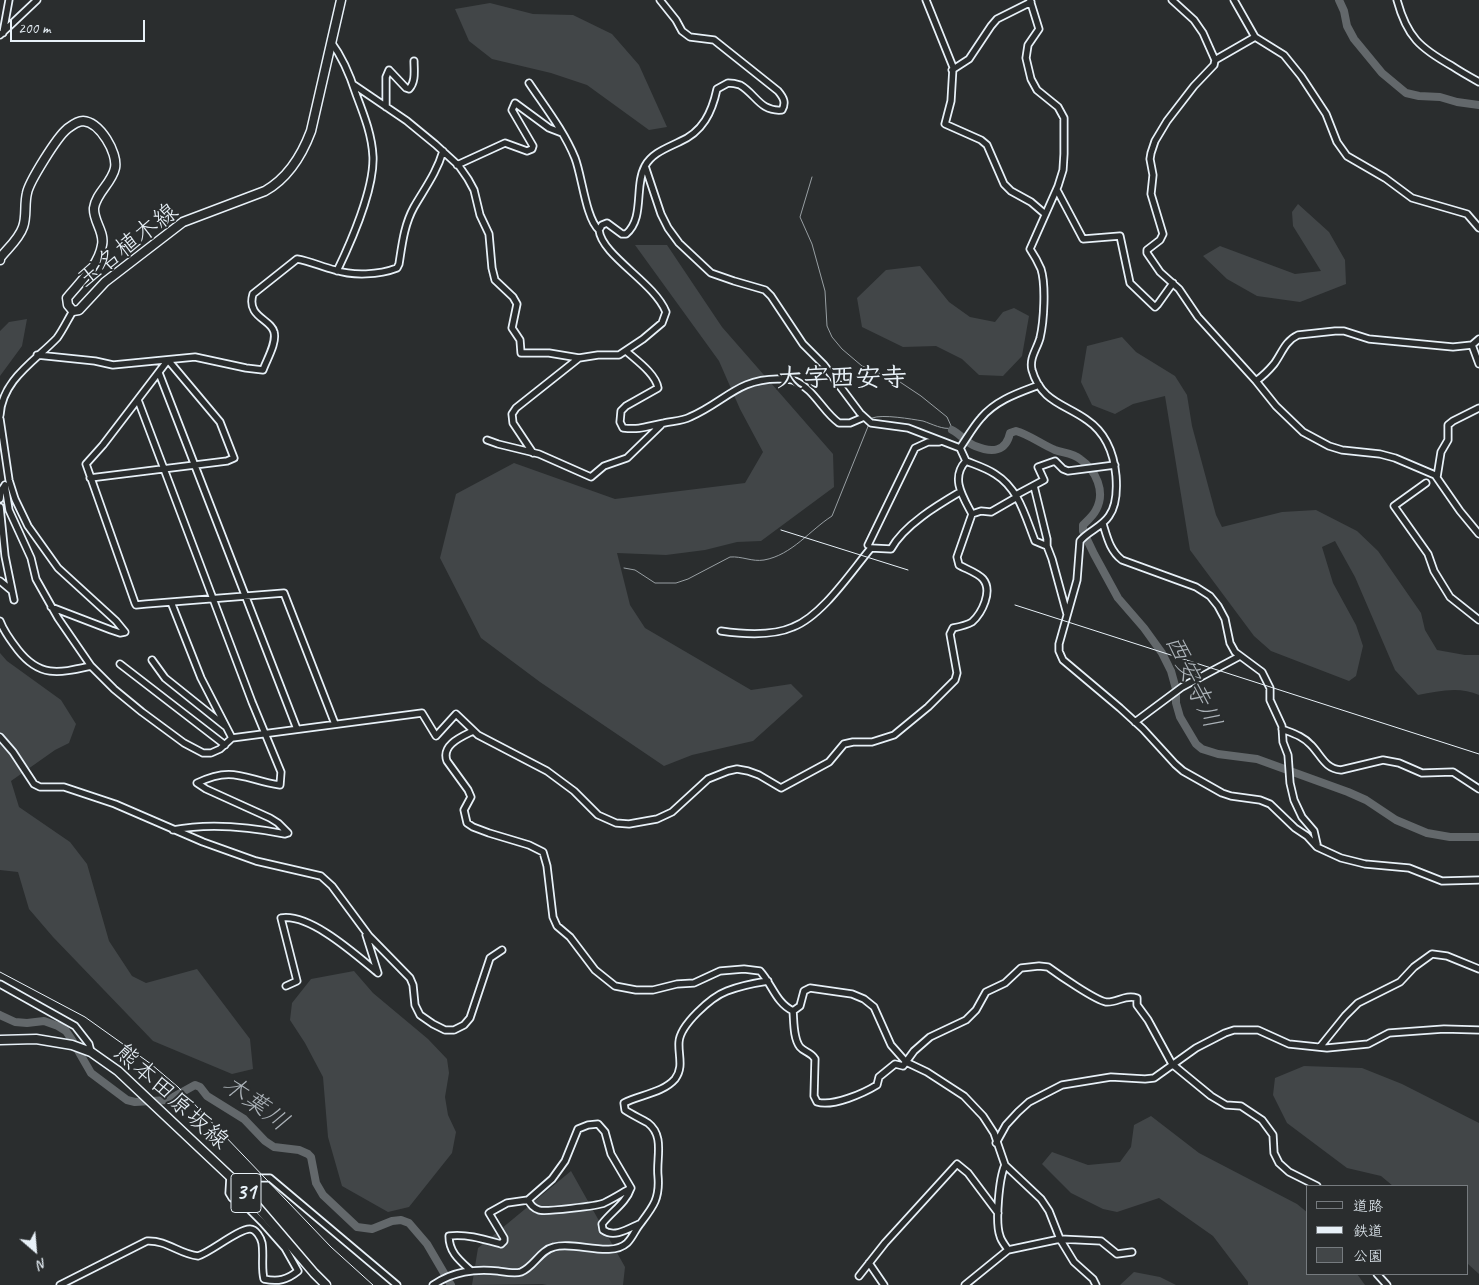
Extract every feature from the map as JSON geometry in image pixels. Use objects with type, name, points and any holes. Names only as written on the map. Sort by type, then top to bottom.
[{"type":"main road","name":"玉名植木線","points":[[0,260],[18,238],[23,227],[26,216],[26,194],[32,179],[65,130],[83,121],[92,124],[112,147],[115,167],[113,174],[96,200],[94,209],[102,234],[103,244],[92,266],[67,298],[68,306],[73,311],[78,310],[106,282],[183,222],[265,191],[284,178],[306,146],[311,131],[341,0]]},
{"type":"main road","name":"熊本田原坂線","points":[[0,1040],[36,1039],[64,1044],[91,1052],[118,1070],[238,1184],[326,1285]]},
{"type":"street","points":[[2,34],[9,0]]},
{"type":"street","points":[[2,34],[37,0]]},
{"type":"street","points":[[354,85],[407,121],[443,151],[468,179],[474,190],[480,214],[489,234],[495,280],[513,297],[517,304],[512,328],[520,340],[521,353],[549,353],[579,358],[598,355],[619,355],[662,323],[666,312],[654,293],[608,250],[600,237],[602,225],[607,223],[622,234],[626,234],[633,228],[640,179],[645,166],[658,153],[693,134],[705,122],[713,107],[717,89],[728,83],[739,85],[758,102],[772,111],[782,110],[784,105],[784,97],[778,91],[714,40],[690,37],[682,31],[660,0]]},
{"type":"street","points":[[926,0],[952,70],[951,102],[945,124],[988,145],[1004,184],[1011,191],[1031,202],[1045,214]]},
{"type":"street","points":[[1172,0],[1194,20],[1203,33],[1215,60],[1214,65],[1194,86],[1167,121],[1155,141],[1150,156],[1153,175],[1151,194],[1163,234],[1160,240],[1147,250],[1147,253],[1160,272],[1173,283],[1198,316],[1282,413],[1297,424],[1303,432],[1328,446],[1395,458],[1436,476],[1460,511],[1479,534]]},
{"type":"street","points":[[1234,0],[1255,37],[1279,51],[1290,62],[1326,114],[1337,142],[1347,156],[1385,178],[1412,198],[1466,214],[1479,228]]},
{"type":"street","points":[[1398,0],[1404,22],[1425,50],[1479,82]]},
{"type":"street","points":[[952,70],[969,59],[997,19],[1030,1],[1039,29],[1026,52],[1029,70],[1037,90],[1058,106],[1064,118],[1063,170],[1057,190],[1030,248],[1041,269],[1043,279],[1040,338],[1031,362],[1032,371],[1039,385],[1052,401],[1087,420],[1099,429],[1109,444],[1115,465],[1117,488],[1115,502],[1110,515],[1103,524],[1080,541],[1077,580],[1059,644],[1059,651],[1063,660],[1115,703],[1183,771],[1222,793],[1260,800],[1270,804],[1317,847],[1341,858],[1365,864],[1409,868],[1442,881],[1479,880]]},
{"type":"street","points":[[1215,60],[1255,37]]},
{"type":"street","points":[[331,42],[342,57],[354,85],[371,142],[372,171],[366,195],[337,271]]},
{"type":"street","points":[[386,107],[386,77],[389,70],[409,89],[414,78],[414,60]]},
{"type":"street","points":[[529,83],[562,133],[575,158],[591,216],[595,226],[600,230]]},
{"type":"street","points":[[457,165],[505,143],[527,151],[532,149],[530,140],[512,110],[515,103],[550,128],[562,133]]},
{"type":"street","points":[[37,355],[113,364],[194,357],[263,370],[274,339],[274,332],[259,317],[252,304],[253,294],[297,259],[337,271],[360,273],[396,268],[399,264],[407,222],[439,166],[443,151]]},
{"type":"street","points":[[645,166],[661,214],[679,243],[712,273],[734,282],[766,290],[803,344],[837,382],[864,417],[871,422],[908,428],[960,448],[966,461],[995,474],[1007,483],[1017,496],[1035,541],[1047,546]]},
{"type":"street","points":[[1057,190],[1082,240],[1120,236],[1130,283],[1155,307],[1173,283]]},
{"type":"street","points":[[0,415],[4,399],[20,371],[58,336],[73,311]]},
{"type":"street","points":[[1256,381],[1275,362],[1285,345],[1298,335],[1344,331],[1369,339],[1453,347],[1472,345],[1479,339]]},
{"type":"street","points":[[1472,345],[1479,364]]},
{"type":"street","points":[[626,351],[651,375],[658,388],[626,406],[621,411],[620,417],[623,428],[637,430],[691,417],[751,382],[775,379],[797,381],[839,424],[850,423],[864,417]]},
{"type":"street","points":[[533,452],[513,422],[512,414],[516,408],[579,358]]},
{"type":"street","points":[[168,360],[86,464],[136,605],[284,593],[335,724]]},
{"type":"street","points":[[90,478],[226,461],[234,458],[220,422],[168,360]]},
{"type":"street","points":[[159,373],[297,729]]},
{"type":"street","points":[[960,448],[982,417],[993,407],[1007,398],[1039,385]]},
{"type":"street","points":[[138,400],[281,772],[280,785],[236,774],[209,777],[197,783],[206,789],[270,818],[288,833],[238,827],[185,827],[173,830]]},
{"type":"street","points":[[1479,408],[1448,425],[1448,440],[1441,452],[1436,476],[1394,506],[1428,554],[1434,571],[1450,597],[1479,620]]},
{"type":"street","points":[[0,419],[9,510],[31,558],[36,579],[51,607],[91,666],[114,689],[184,743],[203,753],[211,753],[220,749],[232,738],[422,713],[436,736],[456,714],[473,731],[488,741],[547,771],[574,791],[598,815],[616,823],[629,824],[657,819],[672,812],[708,780],[728,771],[737,769],[748,771],[781,788],[828,762],[844,744],[872,742],[894,735],[928,707],[955,680],[957,673],[950,634],[953,628],[971,623],[981,610],[987,588],[983,578],[959,564],[956,557],[972,514],[960,492],[958,484],[960,469],[966,461]]},
{"type":"street","points":[[487,440],[533,452],[591,477],[604,466],[627,458],[662,423]]},
{"type":"street","points":[[868,545],[915,448],[928,442],[943,442]]},
{"type":"street","points":[[972,514],[981,511],[991,512],[1044,480],[1038,467],[1055,461],[1063,470],[1068,471],[1115,465]]},
{"type":"street","points":[[0,499],[1,492],[7,482]]},
{"type":"street","points":[[7,482],[28,526],[54,563],[116,621],[125,632],[120,633],[111,630],[51,607]]},
{"type":"street","points":[[1034,486],[1047,546],[1057,575],[1067,616]]},
{"type":"street","points":[[721,631],[746,634],[793,628],[818,612],[871,548],[891,549],[895,542],[927,512],[960,492]]},
{"type":"street","points":[[0,507],[10,590],[14,600]]},
{"type":"street","points":[[1103,524],[1114,552],[1122,560],[1196,586],[1210,596],[1225,619],[1230,643],[1235,652],[1262,672],[1270,688],[1270,700],[1282,729],[1283,742],[1288,755],[1290,783],[1294,800],[1302,817],[1314,831],[1317,847]]},
{"type":"street","points":[[0,581],[10,590]]},
{"type":"street","points":[[171,602],[201,678],[232,738]]},
{"type":"street","points":[[1,624],[6,635],[26,660],[42,670],[62,672],[91,666]]},
{"type":"street","points":[[1135,722],[1182,687],[1240,656]]},
{"type":"street","points":[[152,660],[165,678],[226,728]]},
{"type":"street","points":[[120,664],[225,745]]},
{"type":"street","points":[[1282,729],[1303,738],[1328,766],[1336,770],[1383,760],[1399,763],[1422,773],[1454,772],[1479,789]]},
{"type":"street","points":[[473,731],[454,741],[448,748],[445,756],[471,797],[464,810],[468,823],[473,827],[529,845],[543,852],[547,866],[553,917],[557,926],[570,937],[603,978],[615,986],[625,989],[653,990],[677,984],[694,983],[720,971],[744,969],[760,971],[786,1008],[793,1011]]},
{"type":"street","points":[[0,737],[13,752],[34,784],[40,787],[64,786],[115,804],[173,830],[256,862],[321,876],[332,886],[364,928],[410,978],[418,1012],[433,1024],[445,1030],[454,1030],[464,1025],[470,1018],[490,958],[502,950]]},
{"type":"street","points":[[286,986],[297,981],[281,918],[294,918],[313,926],[344,946],[378,973],[364,928]]},
{"type":"street","points":[[1320,1047],[1358,1003],[1400,982],[1414,967],[1432,954],[1447,956],[1479,969]]},
{"type":"street","points":[[793,1011],[797,1041],[800,1048],[813,1055],[815,1059],[814,1096],[817,1102],[844,1100],[861,1095],[877,1085],[879,1077],[887,1069],[895,1064],[903,1066],[914,1051],[930,1037],[966,1020],[973,1014],[986,992],[1005,983],[1021,968],[1048,967],[1097,998],[1107,1002],[1130,996],[1137,998],[1137,1005],[1148,1020],[1172,1064],[1211,1096],[1226,1105],[1241,1106],[1262,1120],[1273,1135],[1274,1154],[1279,1162],[1289,1172],[1315,1185]]},
{"type":"street","points":[[434,1284],[442,1279],[470,1270],[519,1273],[529,1268],[545,1251],[555,1246],[585,1246],[614,1250],[627,1242],[652,1209],[657,1199],[659,1185],[658,1137],[653,1128],[625,1110],[624,1104],[632,1099],[661,1089],[673,1081],[681,1067],[679,1041],[681,1032],[700,1010],[727,991],[768,982]]},
{"type":"street","points":[[0,984],[75,1026],[89,1044],[91,1052]]},
{"type":"street","points":[[793,1011],[800,1006],[804,992],[810,988],[852,994],[874,1008],[891,1045],[906,1062],[927,1072],[964,1096],[983,1116],[994,1133],[1005,1165],[1041,1199],[1050,1211],[1060,1239],[1074,1262],[1093,1279],[1096,1285]]},
{"type":"street","points":[[996,1142],[1006,1125],[1018,1112],[1030,1102],[1062,1085],[1111,1077],[1154,1078],[1196,1048],[1234,1030],[1258,1030],[1290,1044],[1320,1047],[1368,1044],[1389,1033],[1444,1029],[1479,1030]]},
{"type":"street","points":[[470,1270],[452,1252],[449,1236],[471,1236],[501,1244],[504,1238],[489,1213],[507,1203],[528,1200],[558,1172],[578,1129],[588,1125],[598,1124],[605,1132],[611,1154],[631,1188],[630,1194],[602,1224],[603,1230],[606,1233],[622,1232],[639,1224]]},
{"type":"street","points":[[859,1276],[868,1263],[957,1164],[968,1173],[998,1213]]},
{"type":"street","points":[[1005,1165],[1000,1182],[998,1213],[1000,1236],[1008,1250]]},
{"type":"street","points":[[60,1285],[147,1241],[155,1240],[198,1256],[240,1232],[249,1229],[254,1230],[262,1242],[262,1271],[264,1279],[276,1281],[294,1275],[298,1271],[285,1248],[249,1209],[232,1198],[230,1193],[230,1176]]},
{"type":"street","points":[[238,1184],[260,1178],[270,1178],[397,1285]]},
{"type":"street","points":[[528,1200],[532,1206],[540,1210],[551,1211],[598,1205],[631,1188]]},
{"type":"street","points":[[965,1285],[1008,1250],[1060,1239],[1102,1241],[1118,1254],[1132,1252]]},
{"type":"street","points":[[868,1263],[884,1285]]},
{"type":"street","points":[[1378,1275],[1387,1285]]},
{"type":"green space","points":[[490,3],[533,14],[573,15],[612,34],[639,65],[667,127],[649,130],[587,85],[551,73],[492,59],[469,41],[455,9]]},
{"type":"green space","points":[[1298,204],[1329,232],[1345,260],[1346,284],[1300,302],[1257,296],[1227,279],[1203,256],[1220,246],[1295,274],[1321,271],[1293,226],[1292,212]]},
{"type":"green space","points":[[635,245],[667,245],[722,327],[833,454],[834,487],[761,541],[737,542],[705,550],[666,555],[617,553],[630,605],[645,628],[751,690],[791,684],[803,696],[753,741],[692,755],[664,766],[540,682],[481,638],[440,558],[456,494],[514,463],[615,499],[745,483],[763,452],[740,409],[719,361]]},
{"type":"green space","points":[[920,266],[949,302],[970,317],[995,322],[1003,312],[1014,308],[1029,316],[1022,356],[1003,376],[979,375],[962,359],[936,346],[903,347],[862,327],[857,298],[886,270]]},
{"type":"green space","points":[[27,319],[22,346],[0,376],[0,331],[9,322]]},
{"type":"green space","points":[[1122,337],[1136,352],[1175,376],[1187,395],[1192,426],[1216,515],[1222,527],[1282,512],[1316,510],[1357,531],[1378,551],[1421,613],[1425,630],[1437,650],[1465,655],[1479,655],[1479,695],[1457,690],[1418,695],[1395,670],[1355,577],[1335,541],[1322,547],[1333,583],[1356,625],[1363,646],[1356,676],[1349,681],[1271,651],[1254,636],[1190,550],[1165,396],[1133,404],[1115,414],[1092,405],[1081,382],[1087,346]]},
{"type":"green space","points":[[0,653],[7,661],[61,700],[76,724],[69,743],[55,750],[11,781],[19,807],[70,842],[87,864],[109,941],[132,976],[146,983],[197,969],[250,1039],[253,1069],[232,1074],[153,1041],[53,937],[29,909],[18,872],[0,870]]},
{"type":"green space","points":[[354,971],[373,993],[428,1039],[447,1059],[449,1073],[445,1097],[448,1115],[456,1132],[452,1153],[409,1207],[388,1212],[342,1186],[328,1137],[323,1077],[290,1020],[292,1003],[311,979]]},
{"type":"green space","points":[[1304,1066],[1362,1068],[1402,1084],[1479,1123],[1479,1274],[1469,1265],[1469,1185],[1392,1185],[1381,1176],[1347,1168],[1287,1123],[1273,1095],[1275,1078]]},
{"type":"green space","points":[[1151,1116],[1199,1153],[1297,1204],[1306,1211],[1306,1275],[1358,1275],[1365,1285],[1248,1285],[1248,1282],[1213,1236],[1159,1198],[1117,1212],[1103,1209],[1071,1193],[1042,1164],[1052,1152],[1088,1165],[1120,1162],[1131,1147],[1134,1125]]},
{"type":"green space","points":[[571,1171],[625,1267],[623,1285],[472,1285],[478,1248]]},
{"type":"green space","points":[[1134,1272],[1160,1277],[1176,1285],[1120,1285]]},
{"type":"waterway","points":[[1339,0],[1344,11],[1347,26],[1354,39],[1382,73],[1406,93],[1440,97],[1479,105]]},
{"type":"waterway","points":[[812,177],[800,217],[812,244],[825,291],[827,326],[832,337],[842,349],[862,366],[900,382],[921,396],[947,417],[952,428],[897,417],[883,416],[872,418],[870,421]]},
{"type":"waterway","points":[[624,568],[635,570],[655,583],[676,583],[688,579],[730,557],[764,560],[792,548],[832,516],[869,424]]},
{"type":"waterway","name":"西安寺川","points":[[952,430],[972,445],[987,450],[1002,447],[1010,433],[1016,431],[1055,450],[1074,455],[1091,469],[1098,482],[1100,496],[1095,512],[1083,525],[1083,531],[1118,598],[1144,628],[1162,653],[1171,671],[1180,717],[1196,744],[1202,749],[1218,754],[1257,759],[1348,792],[1366,800],[1396,820],[1427,833],[1450,837],[1479,837]]},
{"type":"waterway","name":"木葉川","points":[[0,1015],[15,1022],[44,1021],[66,1031],[91,1073],[127,1100],[135,1102],[168,1100],[195,1085],[200,1087],[207,1096],[244,1119],[265,1141],[274,1147],[299,1150],[308,1154],[311,1157],[316,1183],[323,1195],[357,1227],[372,1229],[392,1221],[401,1220],[409,1223],[427,1244],[451,1285]]},
{"type":"railway","points":[[781,530],[908,570]]},
{"type":"railway","points":[[1015,605],[1479,754]]},
{"type":"railway","points":[[0,972],[85,1017],[151,1064],[178,1087],[331,1247],[373,1285]]},
{"type":"district","name":"大字西安寺","points":[[842,379]]}]
